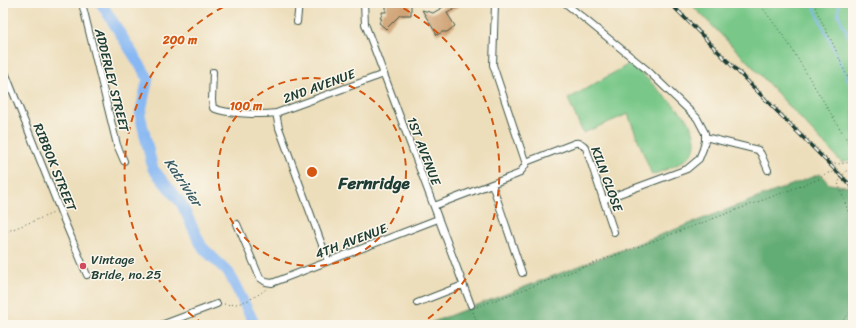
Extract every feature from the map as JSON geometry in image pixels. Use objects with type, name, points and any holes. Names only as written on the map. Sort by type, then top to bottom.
[{"type":"street","name":"ADDERLEY STREET","points":[[82,3],[117,145],[124,161]]},
{"type":"street","points":[[297,22],[299,3]]},
{"type":"street","name":"1ST AVENUE","points":[[364,3],[365,24],[471,306]]},
{"type":"street","points":[[434,206],[518,174],[525,167],[526,162],[493,65],[495,3]]},
{"type":"street","points":[[565,3],[646,69],[692,113],[702,126],[705,138],[703,149],[698,159],[687,169],[603,200]]},
{"type":"street","name":"RIBBOK STREET","points":[[3,67],[87,275]]},
{"type":"street","name":"2ND AVENUE","points":[[213,72],[212,100],[214,108],[242,113],[276,113],[384,74]]},
{"type":"street","points":[[276,113],[281,134],[328,261]]},
{"type":"street","points":[[705,138],[758,150],[768,170]]},
{"type":"street","name":"KILN CLOSE","points":[[526,162],[575,143],[581,143],[586,148],[614,232]]},
{"type":"street","points":[[492,184],[522,273]]},
{"type":"street","name":"4TH AVENUE","points":[[272,283],[438,220]]},
{"type":"street","points":[[237,224],[260,278],[266,282],[272,283]]},
{"type":"street","points":[[417,303],[463,285]]},
{"type":"street","points":[[161,325],[177,322],[217,304]]},
{"type":"path","points":[[673,3],[853,185]]},
{"type":"path","points":[[814,3],[818,16],[837,53],[845,74],[853,87]]},
{"type":"path","points":[[847,3],[848,13],[853,17]]},
{"type":"path","points":[[759,4],[787,41],[853,150]]},
{"type":"path","points":[[831,162],[838,164],[853,162]]},
{"type":"path","points":[[853,166],[841,176],[838,183],[849,214],[853,219]]},
{"type":"path","points":[[478,325],[472,309],[819,179],[825,174],[832,172],[841,176]]},
{"type":"path","points":[[3,233],[60,211]]},
{"type":"path","points":[[217,304],[230,305],[257,297],[272,283]]},
{"type":"path","points":[[838,325],[853,310]]},
{"type":"green space","points":[[690,3],[853,3],[853,159],[842,163],[752,66]]},
{"type":"green space","points":[[631,63],[686,117],[695,140],[694,149],[683,161],[652,175],[628,114],[583,133],[568,99]]},
{"type":"green space","points":[[820,174],[829,184],[853,187],[853,325],[425,325]]},
{"type":"building","points":[[386,3],[411,3],[411,15],[400,15],[386,29],[379,23],[382,19],[380,18],[382,12],[386,12]]},
{"type":"building","points":[[450,3],[465,3],[447,13],[455,26],[447,32],[442,32],[437,35],[422,10],[433,13]]},
{"type":"waterway","name":"Katrivier","points":[[101,3],[148,78],[140,115],[153,169],[181,203],[202,247],[229,273],[255,325]]},
{"type":"waterway","points":[[813,3],[820,21],[853,89]]},
{"type":"waterway","points":[[839,3],[838,14],[853,45]]},
{"type":"railway","points":[[670,3],[853,188]]},
{"type":"place","name":"Vintage Bride, no.25","points":[[83,266]]},
{"type":"district","name":"Fernridge","points":[[374,183]]}]
